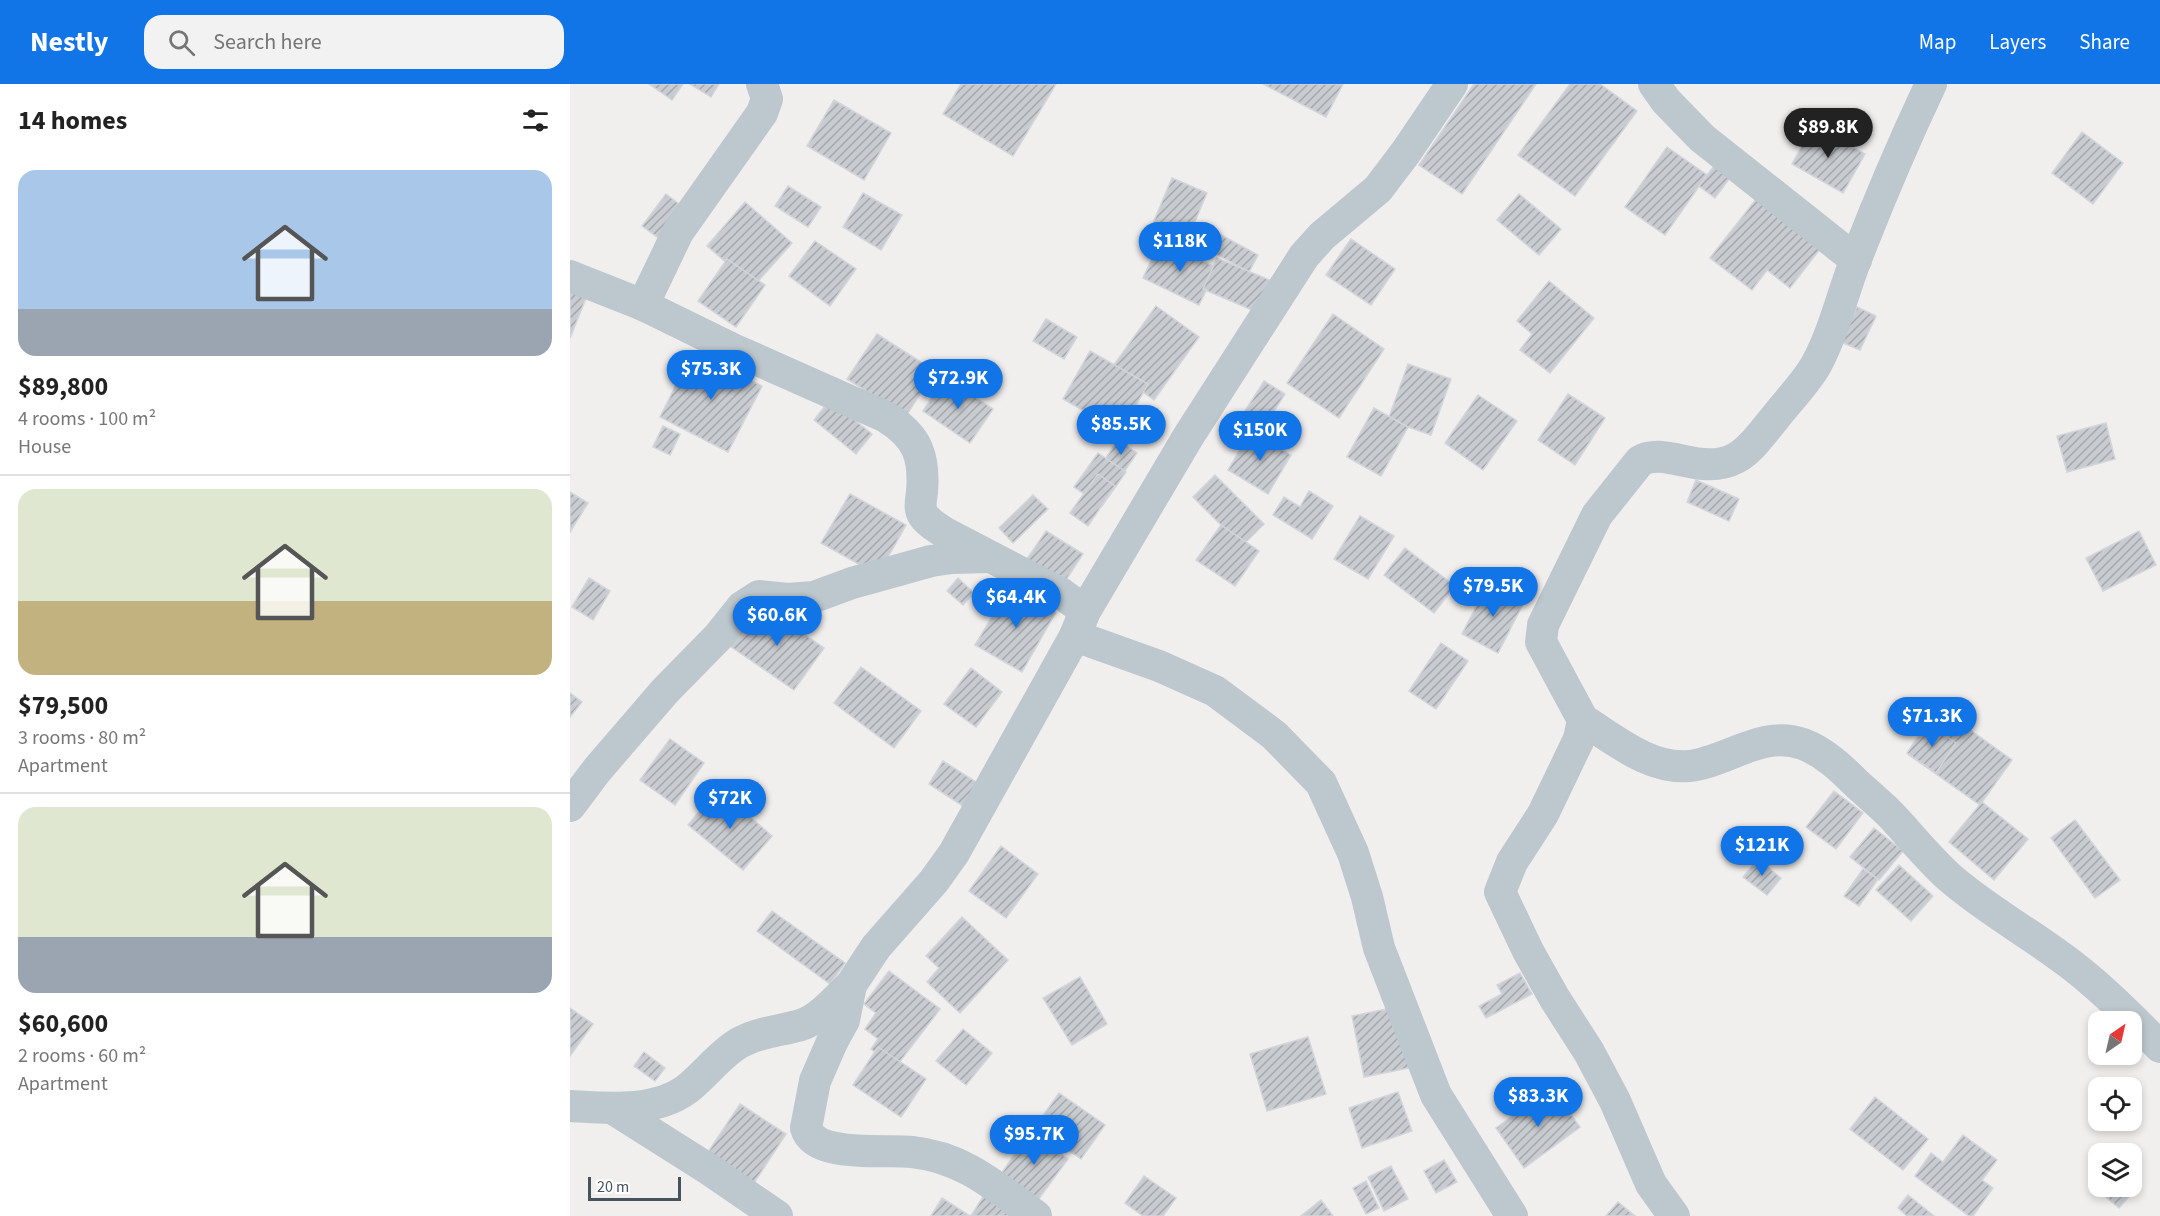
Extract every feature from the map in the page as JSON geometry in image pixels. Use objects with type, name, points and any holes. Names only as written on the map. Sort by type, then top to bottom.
[{"type":"street","points":[[643,305],[678,232],[762,113],[767,99],[762,84]]},
{"type":"street","points":[[570,1106],[612,1108],[648,1105],[678,1095],[738,1044],[771,1031],[803,1024],[828,1007],[851,985],[876,946],[934,881],[954,853],[1080,624],[1188,437],[1304,256],[1322,236],[1378,189],[1452,84]]},
{"type":"street","points":[[1654,84],[1666,101],[1702,138],[1856,260]]},
{"type":"street","points":[[1931,84],[1856,260],[1833,329],[1815,367],[1743,454],[1725,463],[1711,465],[1648,456],[1632,469],[1597,515],[1542,625],[1541,642],[1584,720],[1643,757],[1664,764],[1688,766],[1711,761],[1747,746],[1790,740],[1820,752],[1889,813],[1949,877],[2078,970],[2133,1019],[2160,1047]]},
{"type":"street","points":[[570,276],[643,305],[901,426],[914,442],[922,460],[924,474],[920,507],[928,521],[945,533],[1062,594],[1080,624],[1159,666],[1215,691],[1274,735],[1321,783],[1353,853],[1367,897],[1379,948],[1436,1095],[1512,1216]]},
{"type":"street","points":[[570,806],[597,770],[665,691],[718,637],[742,607],[759,596],[788,599],[814,597],[852,583],[931,561],[992,557]]},
{"type":"street","points":[[1584,720],[1579,739],[1543,814],[1512,862],[1500,892],[1528,951],[1605,1082],[1651,1184],[1674,1216]]},
{"type":"street","points":[[851,985],[844,1020],[831,1042],[815,1081],[806,1120],[808,1135],[820,1144],[849,1150],[912,1152],[942,1157],[975,1171],[1036,1216]]},
{"type":"street","points":[[612,1108],[777,1216]]},
{"type":"building","points":[[649,84],[683,84],[672,100]]},
{"type":"building","points":[[690,84],[719,84],[711,97]]},
{"type":"building","points":[[961,84],[1056,84],[1013,156],[943,114]]},
{"type":"building","points":[[1263,84],[1343,84],[1326,117]]},
{"type":"building","points":[[1474,84],[1536,84],[1462,194],[1419,165]]},
{"type":"building","points":[[1570,84],[1600,84],[1637,111],[1575,196],[1518,155]]},
{"type":"building","points":[[834,100],[891,133],[864,180],[807,146]]},
{"type":"building","points":[[1814,125],[1865,154],[1843,193],[1792,164]]},
{"type":"building","points":[[2082,132],[2123,163],[2093,204],[2052,173]]},
{"type":"building","points":[[1667,147],[1707,175],[1665,235],[1625,207]]},
{"type":"building","points":[[1722,155],[1738,167],[1715,198],[1699,186]]},
{"type":"building","points":[[1172,178],[1207,193],[1188,238],[1153,223]]},
{"type":"building","points":[[788,186],[821,207],[808,227],[775,206]]},
{"type":"building","points":[[863,193],[902,215],[881,250],[843,227]]},
{"type":"building","points":[[666,194],[688,211],[664,242],[642,226]]},
{"type":"building","points":[[1519,194],[1561,229],[1539,255],[1497,220]]},
{"type":"building","points":[[1760,194],[1820,249],[1790,288],[1767,270],[1752,290],[1710,258]]},
{"type":"building","points":[[745,202],[792,243],[754,286],[707,246]]},
{"type":"building","points":[[1212,230],[1258,255],[1249,272],[1203,247]]},
{"type":"building","points":[[1351,239],[1395,269],[1371,305],[1326,275]]},
{"type":"building","points":[[1161,240],[1217,268],[1199,305],[1143,278]]},
{"type":"building","points":[[815,241],[856,269],[830,306],[789,276]]},
{"type":"building","points":[[1217,258],[1272,281],[1259,313],[1203,289]]},
{"type":"building","points":[[727,259],[765,285],[736,327],[698,301]]},
{"type":"building","points":[[1549,281],[1594,318],[1550,373],[1520,350],[1532,334],[1517,321]]},
{"type":"building","points":[[570,289],[587,296],[570,338]]},
{"type":"building","points":[[1156,306],[1199,337],[1154,400],[1111,369]]},
{"type":"building","points":[[1857,307],[1876,316],[1860,350],[1841,342]]},
{"type":"building","points":[[1333,314],[1384,349],[1339,418],[1287,383]]},
{"type":"building","points":[[1046,319],[1077,337],[1064,359],[1033,341]]},
{"type":"building","points":[[877,334],[935,371],[906,416],[847,379]]},
{"type":"building","points":[[693,351],[762,386],[728,452],[660,417]]},
{"type":"building","points":[[1090,351],[1148,384],[1121,432],[1063,399]]},
{"type":"building","points":[[1408,364],[1451,379],[1431,435],[1388,420]]},
{"type":"building","points":[[945,377],[993,409],[970,443],[923,411]]},
{"type":"building","points":[[1264,381],[1285,394],[1259,435],[1238,422]]},
{"type":"building","points":[[1568,394],[1605,418],[1575,465],[1538,440]]},
{"type":"building","points":[[1478,395],[1517,421],[1483,470],[1445,443]]},
{"type":"building","points":[[830,400],[872,434],[856,454],[814,420]]},
{"type":"building","points":[[1374,408],[1408,427],[1381,476],[1347,457]]},
{"type":"building","points":[[2106,423],[2115,459],[2067,472],[2057,436]]},
{"type":"building","points":[[663,426],[680,434],[670,455],[653,447]]},
{"type":"building","points":[[1251,431],[1291,455],[1268,494],[1228,470]]},
{"type":"building","points":[[1118,440],[1137,453],[1124,472],[1105,459]]},
{"type":"building","points":[[1098,453],[1126,472],[1102,506],[1074,487]]},
{"type":"building","points":[[1098,474],[1115,486],[1088,526],[1070,513]]},
{"type":"building","points":[[1215,475],[1264,524],[1242,546],[1193,497]]},
{"type":"building","points":[[1696,480],[1739,499],[1729,521],[1687,502]]},
{"type":"building","points":[[1309,491],[1333,506],[1312,539],[1273,515],[1284,497],[1300,507]]},
{"type":"building","points":[[570,492],[588,503],[570,532]]},
{"type":"building","points":[[850,494],[906,525],[878,575],[821,543]]},
{"type":"building","points":[[1033,495],[1048,509],[1013,543],[999,528]]},
{"type":"building","points":[[1360,516],[1394,536],[1368,579],[1334,559]]},
{"type":"building","points":[[1221,525],[1259,551],[1235,586],[1196,560]]},
{"type":"building","points":[[1046,531],[1083,554],[1064,583],[1027,559]]},
{"type":"building","points":[[2139,531],[2156,565],[2103,591],[2086,558]]},
{"type":"building","points":[[1405,548],[1455,586],[1434,613],[1384,575]]},
{"type":"building","points":[[589,578],[610,591],[593,620],[572,607]]},
{"type":"building","points":[[958,578],[974,593],[963,605],[947,591]]},
{"type":"building","points":[[1488,584],[1524,602],[1498,653],[1462,634]]},
{"type":"building","points":[[1011,585],[1056,612],[1022,672],[975,645]]},
{"type":"building","points":[[759,603],[824,648],[794,690],[730,646]]},
{"type":"building","points":[[1441,643],[1468,661],[1436,709],[1409,691]]},
{"type":"building","points":[[861,667],[921,711],[894,748],[834,703]]},
{"type":"building","points":[[971,668],[1002,692],[976,727],[944,704]]},
{"type":"building","points":[[570,693],[582,702],[570,717]]},
{"type":"building","points":[[1941,709],[2012,760],[1980,805],[1909,755]]},
{"type":"building","points":[[1927,723],[1956,743],[1936,773],[1907,753]]},
{"type":"building","points":[[670,739],[704,763],[675,805],[640,780]]},
{"type":"building","points":[[943,761],[984,787],[969,810],[929,784]]},
{"type":"building","points":[[718,789],[772,836],[743,870],[688,825]]},
{"type":"building","points":[[1834,791],[1863,813],[1836,849],[1806,827]]},
{"type":"building","points":[[1982,802],[2028,839],[1994,880],[1949,842]]},
{"type":"building","points":[[2075,820],[2120,880],[2095,898],[2051,838]]},
{"type":"building","points":[[1874,828],[1903,851],[1879,880],[1850,857]]},
{"type":"building","points":[[1001,846],[1038,874],[1006,918],[969,891]]},
{"type":"building","points":[[1758,859],[1781,878],[1767,895],[1743,877]]},
{"type":"building","points":[[1899,865],[1933,896],[1911,921],[1876,890]]},
{"type":"building","points":[[1863,869],[1878,879],[1859,906],[1844,896]]},
{"type":"building","points":[[772,911],[845,963],[830,984],[757,931]]},
{"type":"building","points":[[962,917],[1008,960],[960,1013],[927,982],[939,968],[926,956]]},
{"type":"building","points":[[889,971],[940,1009],[895,1068],[871,1049],[878,1039],[865,1029],[876,1013],[864,1004]]},
{"type":"building","points":[[1520,973],[1532,994],[1486,1018],[1479,1006],[1502,994],[1497,985]]},
{"type":"building","points":[[1080,977],[1107,1024],[1072,1045],[1043,998]]},
{"type":"building","points":[[1397,1007],[1409,1068],[1364,1077],[1352,1016]]},
{"type":"building","points":[[570,1008],[593,1024],[570,1056]]},
{"type":"building","points":[[963,1029],[992,1053],[966,1085],[936,1061]]},
{"type":"building","points":[[1308,1037],[1326,1094],[1267,1111],[1250,1054]]},
{"type":"building","points":[[878,1047],[926,1079],[901,1117],[853,1085]]},
{"type":"building","points":[[644,1052],[665,1068],[655,1081],[634,1066]]},
{"type":"building","points":[[1552,1088],[1580,1127],[1524,1168],[1496,1128]]},
{"type":"building","points":[[1398,1092],[1412,1131],[1362,1148],[1349,1108]]},
{"type":"building","points":[[1059,1093],[1105,1125],[1081,1159],[1035,1127]]},
{"type":"building","points":[[1875,1097],[1928,1139],[1903,1170],[1850,1129]]},
{"type":"building","points":[[740,1104],[786,1134],[754,1183],[708,1152]]},
{"type":"building","points":[[1030,1132],[1068,1159],[1038,1200],[1001,1174]]},
{"type":"building","points":[[1963,1135],[1997,1160],[1982,1180],[1993,1188],[1973,1216],[1969,1216],[1915,1176],[1931,1153],[1943,1162]]},
{"type":"building","points":[[1444,1160],[1457,1182],[1436,1193],[1424,1171]]},
{"type":"building","points":[[1391,1166],[1408,1199],[1384,1211],[1368,1177]]},
{"type":"building","points":[[1144,1176],[1176,1198],[1163,1216],[1143,1216],[1125,1203]]},
{"type":"building","points":[[1366,1181],[1379,1208],[1366,1214],[1353,1188]]},
{"type":"building","points":[[984,1195],[1016,1216],[971,1216]]},
{"type":"building","points":[[1908,1195],[1934,1216],[1907,1216],[1898,1208]]},
{"type":"building","points":[[2106,1197],[2129,1197],[2119,1208]]},
{"type":"building","points":[[942,1198],[970,1216],[931,1216]]},
{"type":"building","points":[[1321,1200],[1333,1216],[1301,1216]]},
{"type":"building","points":[[1618,1202],[1635,1216],[1606,1216]]}]
